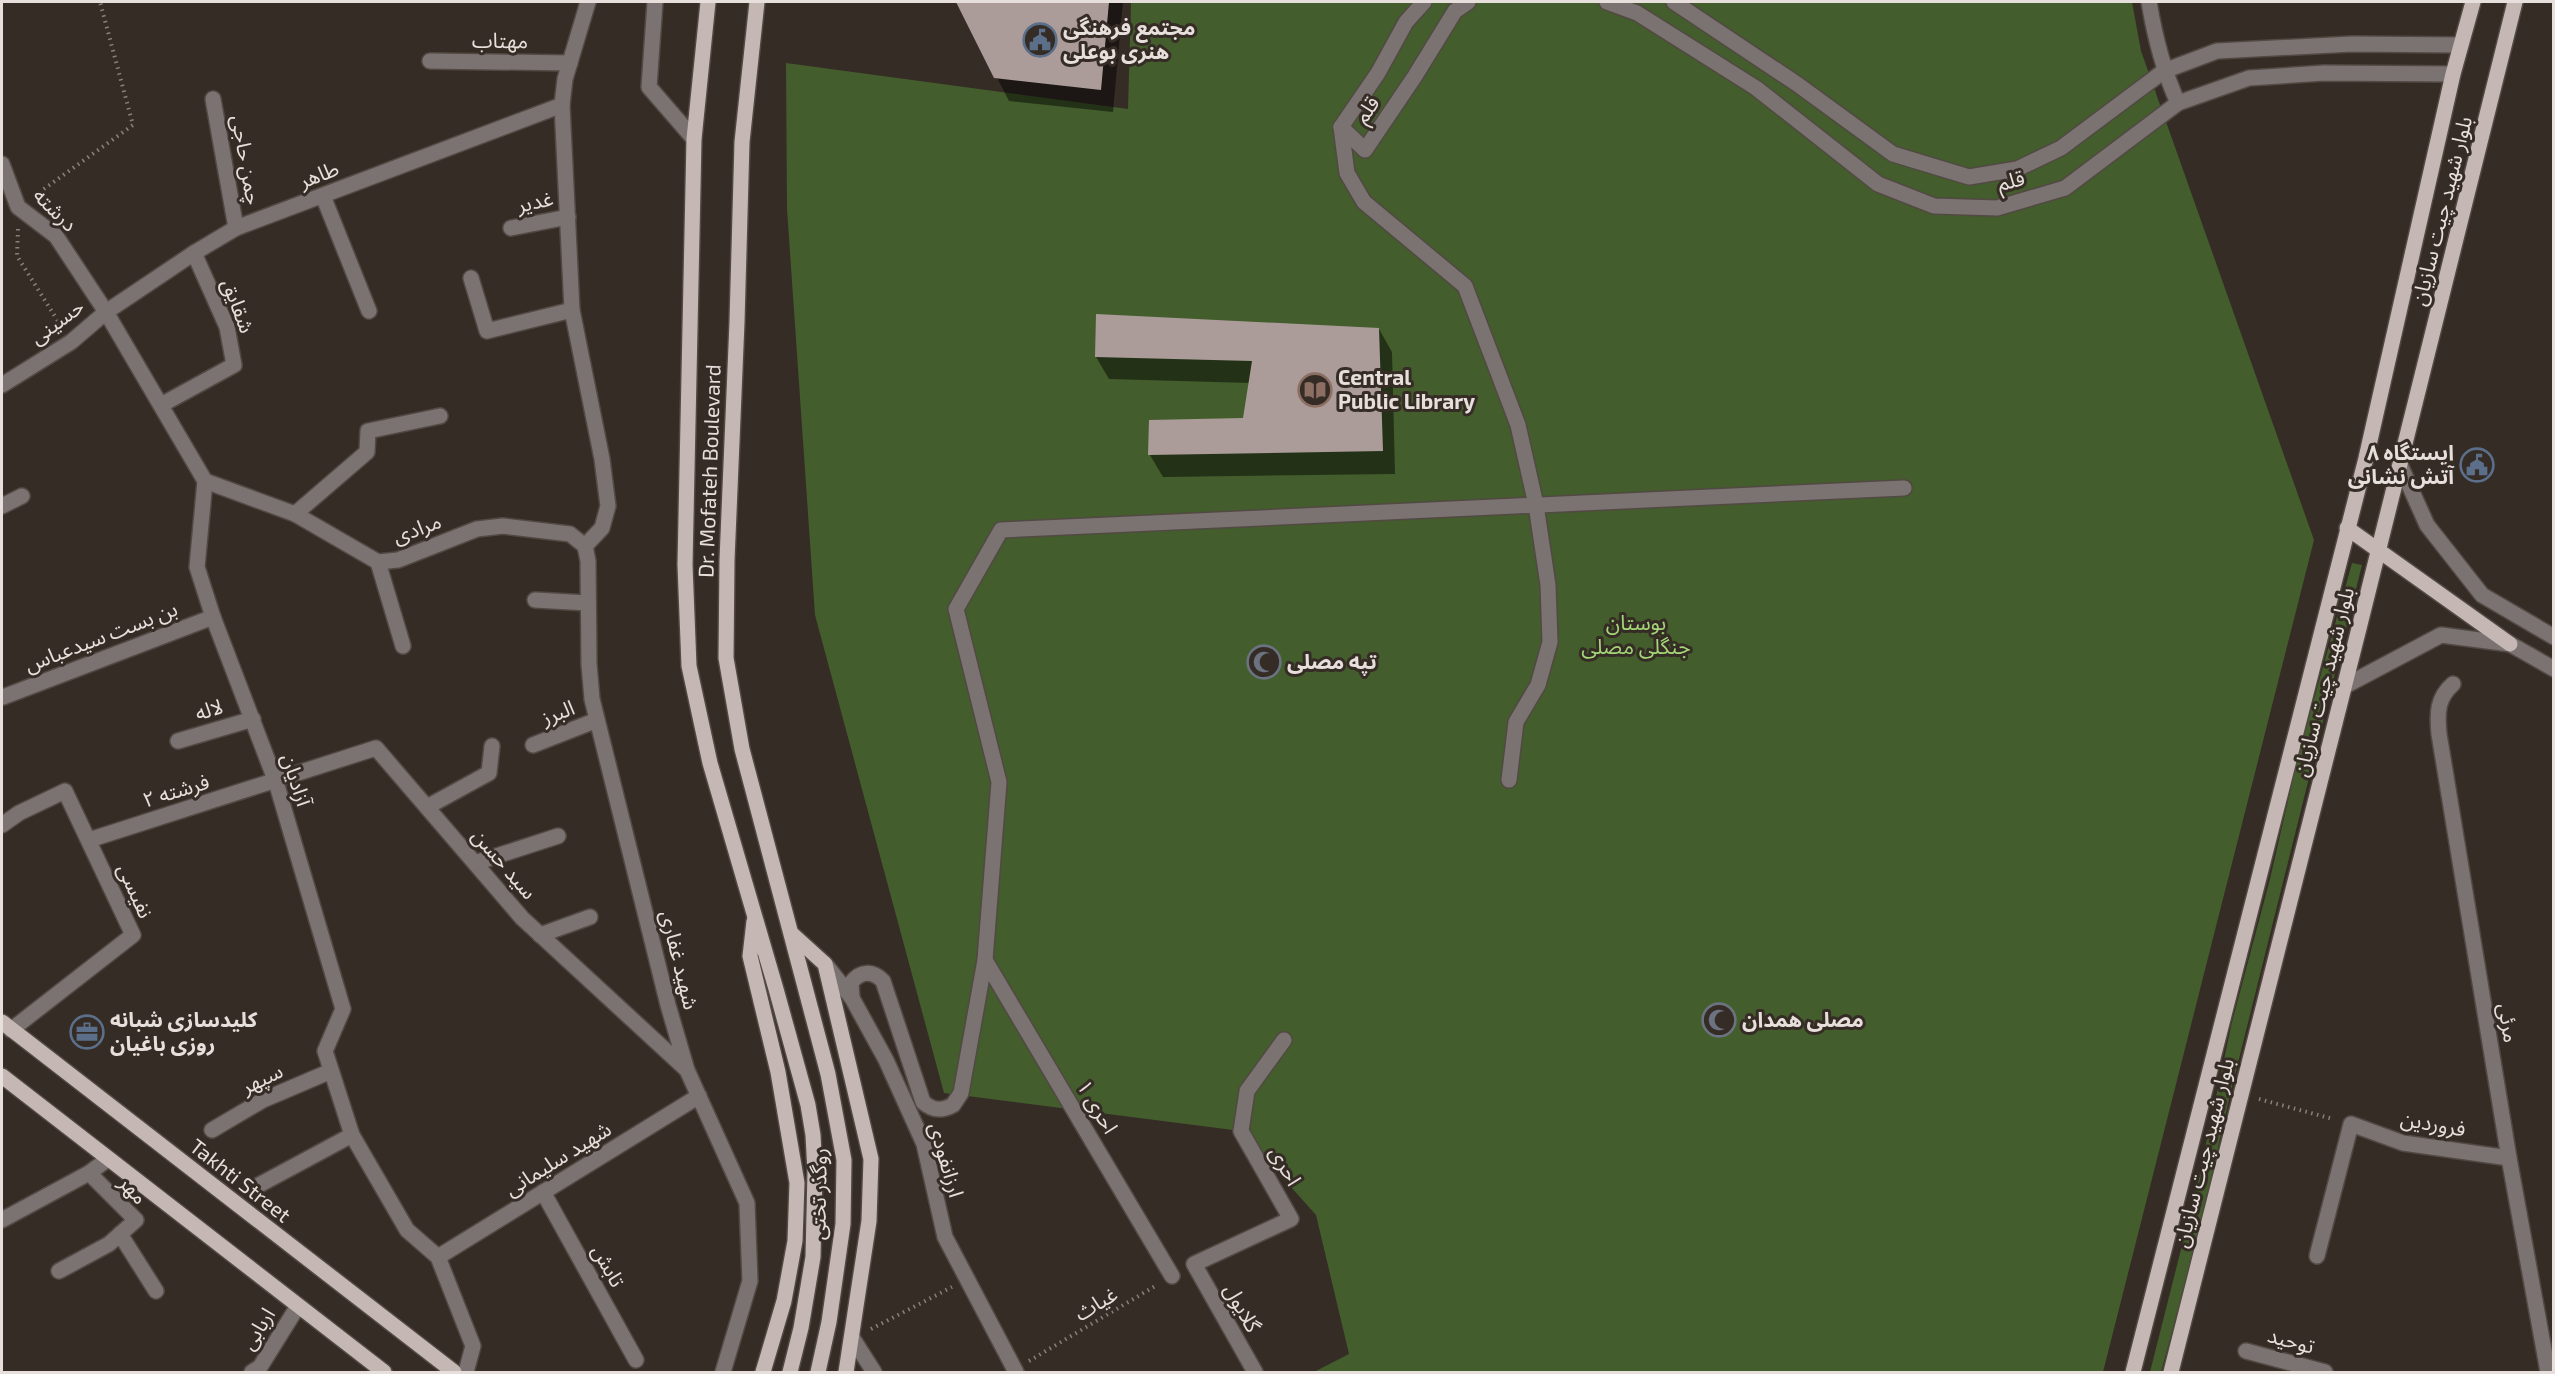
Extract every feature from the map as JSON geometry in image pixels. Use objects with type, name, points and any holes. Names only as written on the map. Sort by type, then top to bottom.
[{"type":"main road","name":"Dr. Mofateh Boulevard","points":[[708,2],[694,139],[685,565],[689,666],[710,763],[776,989]]},
{"type":"main road","name":"Dr. Mofateh Boulevard","points":[[757,2],[742,142],[727,560],[726,658],[742,749],[804,982]]},
{"type":"main road","name":"بلوار شهید چیت سازیان","points":[[2133,1372],[2366,458],[2453,74],[2473,2]]},
{"type":"main road","name":"بلوار شهید چیت سازیان","points":[[2171,1372],[2343,687],[2401,467],[2515,2]]},
{"type":"main road","points":[[2347,528],[2510,644]]},
{"type":"main road","points":[[755,915],[750,956],[778,1072],[796,1183],[795,1241],[784,1301],[763,1372]]},
{"type":"main road","points":[[793,935],[825,964],[871,1159],[869,1221],[853,1339],[846,1372]]},
{"type":"main road","name":"روگذر تختی","points":[[804,982],[828,1074],[844,1160],[843,1224],[830,1322],[818,1372]]},
{"type":"main road","name":"روگذر تختی","points":[[776,989],[808,1106],[815,1172],[813,1257],[801,1328],[790,1372]]},
{"type":"main road","name":"Takhti Street","points":[[6,1026],[454,1372]]},
{"type":"main road","points":[[2,1076],[384,1372]]},
{"type":"street","points":[[585,546],[602,528],[608,506],[602,459],[572,310],[562,105],[565,79],[588,2]]},
{"type":"street","points":[[655,2],[649,87],[694,139]]},
{"type":"street","name":"قلم","points":[[1424,2],[1406,22],[1377,73],[1341,127],[1365,150],[1455,11],[1468,2]]},
{"type":"street","name":"قلم","points":[[1607,2],[1636,14],[1756,88],[1878,183],[1934,206],[1997,208],[2065,188],[2178,103],[2249,78],[2324,73],[2453,74]]},
{"type":"street","name":"قلم","points":[[1674,2],[1787,77],[1893,154],[1969,177],[2017,169],[2061,148],[2164,71],[2217,51],[2352,44],[2461,45]]},
{"type":"street","points":[[2149,2],[2154,34],[2164,71],[2178,103]]},
{"type":"street","name":"مهتاب","points":[[430,61],[570,63]]},
{"type":"street","name":"چمن حاجی","points":[[213,99],[236,228]]},
{"type":"street","name":"طاهر","points":[[106,312],[236,228],[562,105]]},
{"type":"street","points":[[1341,127],[1347,173],[1364,202],[1465,286],[1518,425],[1536,505],[1548,585],[1550,642],[1538,685],[1516,722],[1509,780]]},
{"type":"street","name":"درشته","points":[[2,164],[18,207],[56,237],[106,312]]},
{"type":"street","points":[[322,196],[369,311]]},
{"type":"street","name":"غدیر","points":[[511,228],[568,217]]},
{"type":"street","name":"شقایق","points":[[161,405],[234,365],[227,327],[194,253]]},
{"type":"street","points":[[471,278],[487,331],[572,310]]},
{"type":"street","points":[[106,312],[205,481]]},
{"type":"street","name":"حسینی","points":[[2,385],[70,342],[106,312]]},
{"type":"street","points":[[295,514],[367,452],[368,431],[440,416]]},
{"type":"street","points":[[2401,467],[2427,525],[2482,595],[2553,637]]},
{"type":"street","name":"مرادی","points":[[205,481],[295,514],[378,562],[398,560],[477,529],[503,526],[570,534],[585,546]]},
{"type":"street","name":"آزادیان","points":[[205,481],[197,567],[213,617],[276,782],[344,1010],[325,1051],[331,1071],[352,1135],[407,1230],[438,1257]]},
{"type":"street","points":[[852,998],[851,983],[862,973],[870,973],[883,981],[924,1102],[934,1109],[947,1109],[953,1106],[961,1093],[985,960],[999,782],[956,609],[1001,530],[1904,488]]},
{"type":"street","points":[[2,506],[22,496]]},
{"type":"street","name":"شهید غفاری","points":[[585,546],[588,561],[588,664],[597,720],[668,1005],[687,1070],[747,1203],[750,1281],[723,1372]]},
{"type":"street","points":[[378,562],[403,646]]},
{"type":"street","points":[[535,600],[588,603]]},
{"type":"street","name":"بن بست سیدعباس","points":[[3,697],[213,617]]},
{"type":"street","points":[[2343,687],[2441,634],[2510,644],[2553,669]]},
{"type":"street","name":"مرئی","points":[[2453,684],[2441,699],[2437,712],[2439,734],[2509,1158],[2548,1372]]},
{"type":"street","name":"لاله","points":[[178,741],[253,719]]},
{"type":"street","name":"البرز","points":[[533,745],[597,720]]},
{"type":"street","points":[[427,807],[489,773],[492,746]]},
{"type":"street","name":"سید حسن","points":[[276,782],[376,748],[522,918],[687,1070]]},
{"type":"street","name":"فرشته ۲","points":[[89,840],[276,782]]},
{"type":"street","name":"نفیسی","points":[[2,825],[19,813],[65,791],[133,935],[6,1026]]},
{"type":"street","points":[[475,863],[558,836]]},
{"type":"street","points":[[540,935],[590,917]]},
{"type":"street","name":"احری ۱","points":[[985,960],[1172,1276]]},
{"type":"street","name":"ارزانفودی","points":[[825,964],[852,998],[886,1060],[924,1144],[945,1238],[1016,1371]]},
{"type":"street","name":"احری","points":[[1194,1264],[1291,1219],[1241,1131],[1247,1091],[1284,1040]]},
{"type":"street","name":"سپهر","points":[[212,1130],[263,1100],[331,1071]]},
{"type":"street","name":"شهید سلیمانی","points":[[438,1257],[699,1096]]},
{"type":"street","points":[[2317,1256],[2351,1124]]},
{"type":"street","name":"فروردین","points":[[2351,1124],[2403,1143],[2509,1158]]},
{"type":"street","points":[[259,1185],[352,1135]]},
{"type":"street","points":[[2,1220],[89,1173],[108,1159]]},
{"type":"street","name":"مهر","points":[[59,1271],[109,1244],[136,1220],[89,1173]]},
{"type":"street","name":"تابش","points":[[543,1192],[636,1360]]},
{"type":"street","name":"مهر","points":[[120,1234],[156,1291]]},
{"type":"street","points":[[438,1257],[473,1346],[466,1372]]},
{"type":"street","name":"گلایول","points":[[1194,1264],[1255,1372]]},
{"type":"street","name":"اربابی","points":[[252,1372],[260,1367],[298,1306]]},
{"type":"street","points":[[853,1339],[874,1372]]},
{"type":"street","name":"توحید","points":[[2246,1351],[2325,1372]]},
{"type":"path","points":[[70,342],[17,256],[18,207],[133,125],[100,2]]},
{"type":"path","points":[[2241,1094],[2351,1124]]},
{"type":"path","name":"غیاث","points":[[1016,1371],[1172,1276]]},
{"type":"path","points":[[853,1339],[966,1280]]},
{"type":"green space","name":"بوستان جنگلی مصلی","points":[[1131,2],[2132,2],[2141,51],[2314,540],[2103,1372],[1314,1372],[1349,1354],[1316,1215],[1241,1131],[944,1093],[815,615],[787,209],[786,63],[1128,109]]},
{"type":"green space","points":[[2352,563],[2362,565],[2229,1099],[2196,1244],[2161,1372],[2150,1372],[2197,1186],[2232,1022],[2270,879],[2299,753]]},
{"type":"building","name":"مجتمع فرهنگی هنری بوعلی","points":[[956,2],[1109,2],[1101,90],[994,78]]},
{"type":"building","points":[[1096,314],[1379,328],[1383,451],[1148,455],[1149,420],[1243,418],[1252,361],[1095,357]]},
{"type":"place","name":"مجتمع فرهنگی هنری بوعلی","points":[[1040,40]]},
{"type":"place","name":"Central Public Library","points":[[1315,390]]},
{"type":"place","name":"ایستگاه ۸ آتش نشانی","points":[[2477,465]]},
{"type":"place","name":"تپه مصلی","points":[[1264,662]]},
{"type":"place","name":"مصلی همدان","points":[[1719,1020]]},
{"type":"place","name":"کلیدسازی شبانه روزی باغیان","points":[[87,1032]]}]
